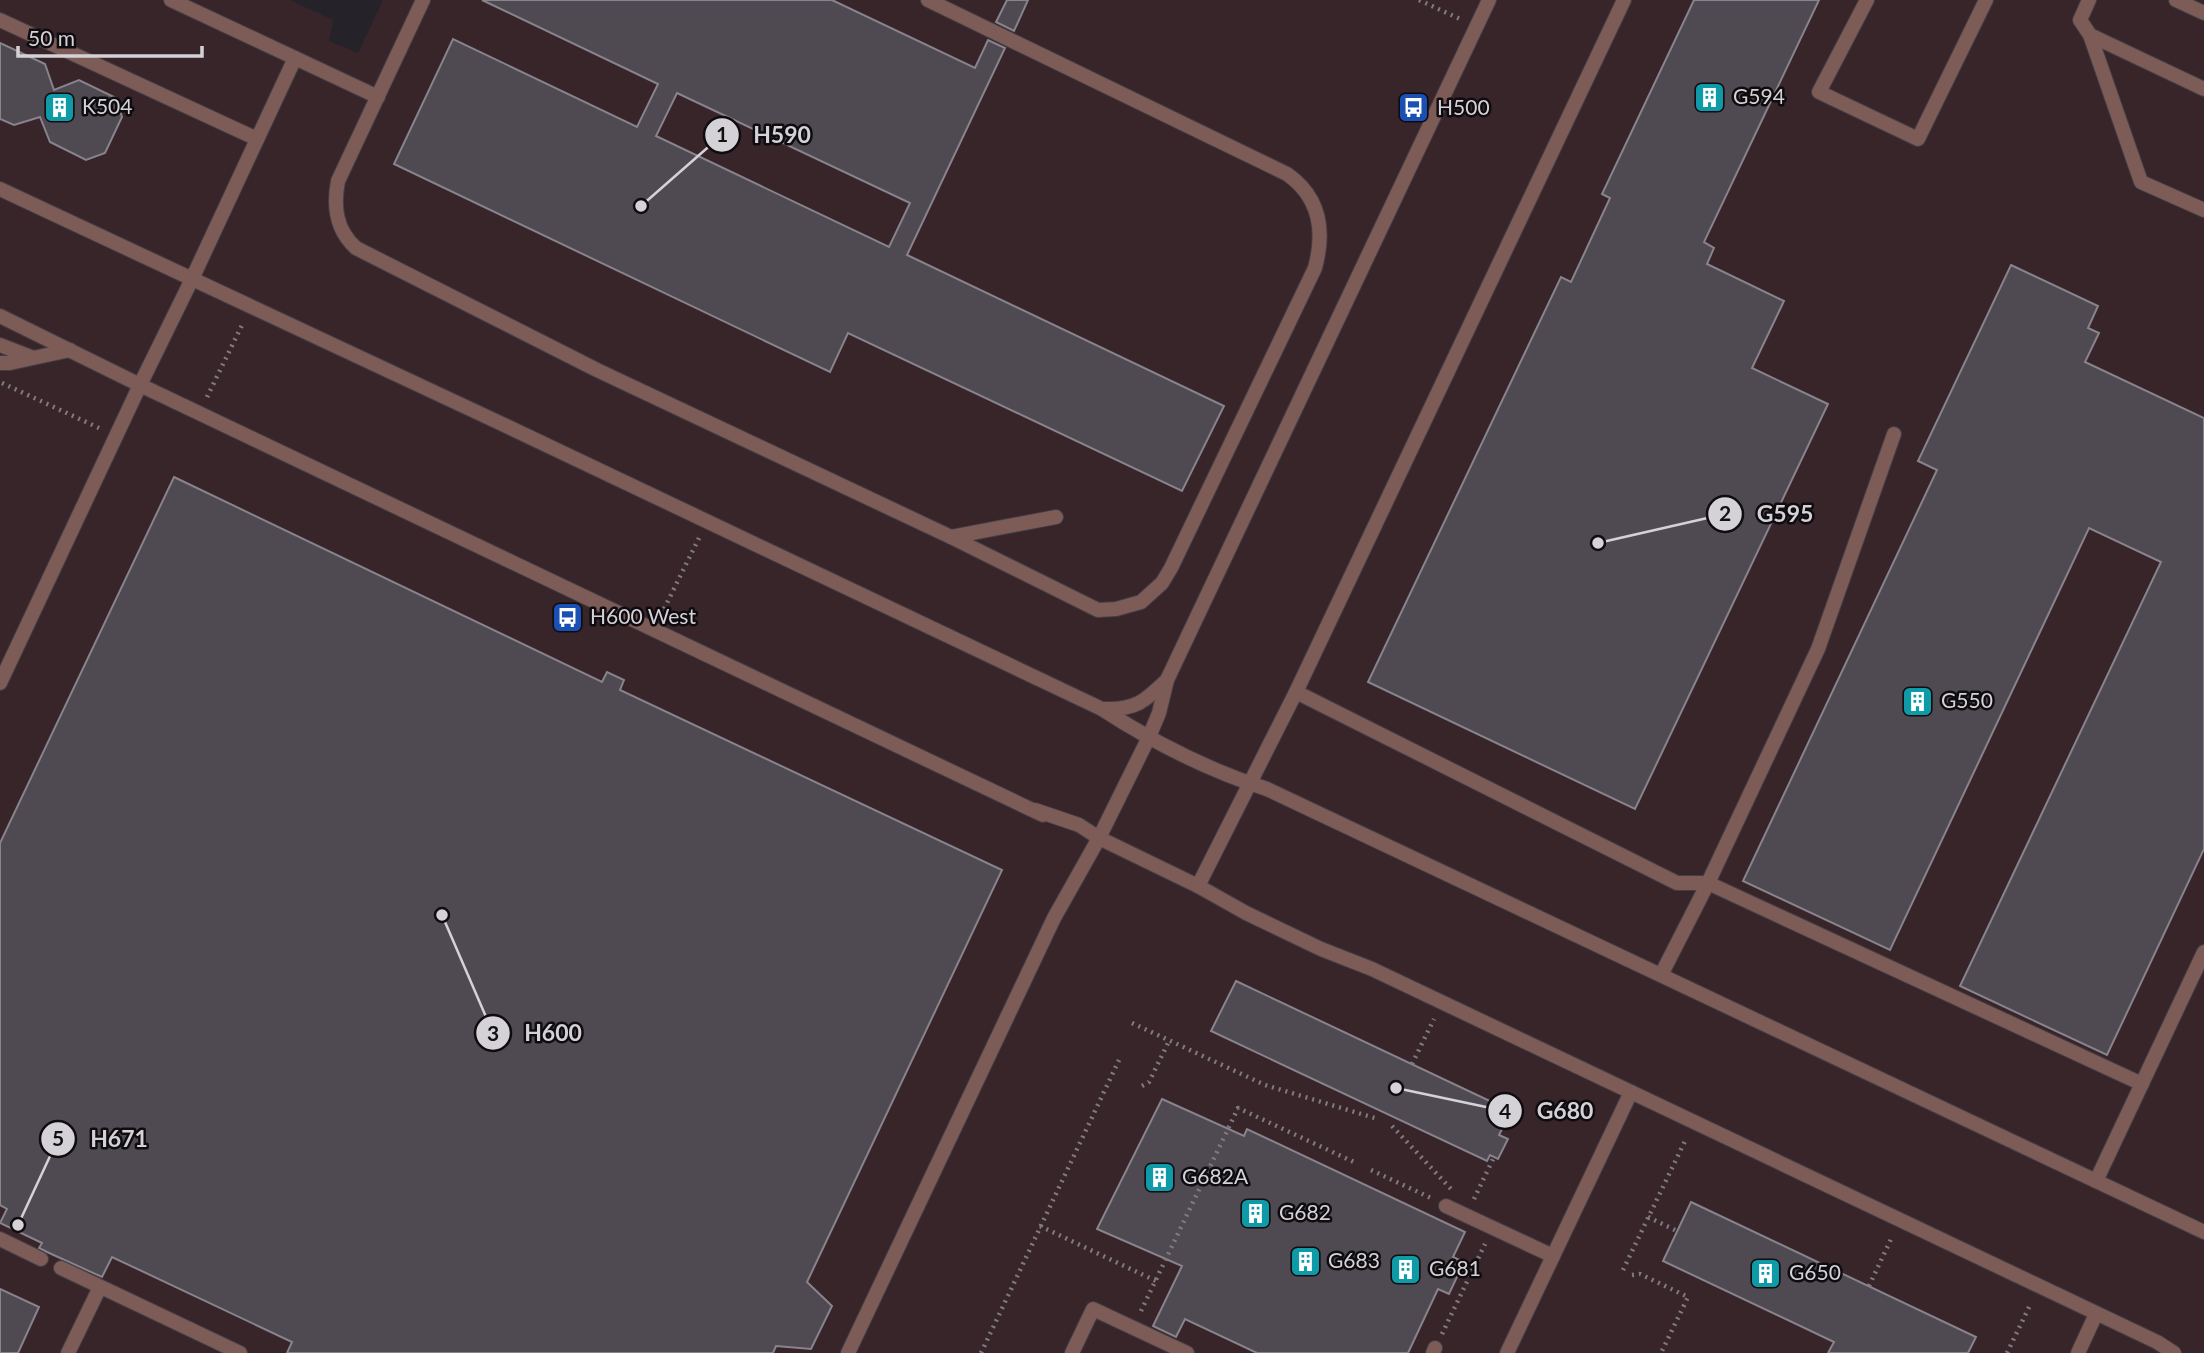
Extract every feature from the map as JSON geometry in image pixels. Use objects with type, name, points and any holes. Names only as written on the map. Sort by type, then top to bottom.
[{"type":"street","points":[[172,0],[378,97]]},
{"type":"street","points":[[423,0],[338,181],[335,207],[339,223],[347,240],[356,248],[597,370],[951,537],[1098,610],[1129,607],[1141,602],[1162,583],[1171,568],[1315,268],[1319,253],[1319,218],[1312,202],[1297,181],[1287,174],[928,0]]},
{"type":"street","points":[[848,1353],[1054,918],[1099,838],[1149,737],[1167,680],[1489,0]]},
{"type":"street","points":[[1198,886],[1296,692],[1624,0]]},
{"type":"street","points":[[1867,0],[1819,92],[1918,139],[1986,0]]},
{"type":"street","points":[[2089,0],[2080,20],[2090,35],[2141,182],[2204,210]]},
{"type":"street","points":[[2176,0],[2204,13]]},
{"type":"street","points":[[0,20],[257,139]]},
{"type":"street","points":[[2090,35],[2204,89]]},
{"type":"street","points":[[1,680],[295,58]]},
{"type":"street","points":[[0,189],[1102,709],[1149,737],[1267,789],[2204,1232]]},
{"type":"street","points":[[0,316],[1035,810],[1079,825],[1099,838],[1198,886],[1246,913],[1442,1002],[2157,1342],[2174,1353]]},
{"type":"street","points":[[0,345],[22,354],[39,357]]},
{"type":"street","points":[[0,363],[70,350]]},
{"type":"street","points":[[1661,975],[1708,883],[1818,649],[1894,434]]},
{"type":"street","points":[[951,537],[1056,517]]},
{"type":"street","points":[[1102,709],[1124,709],[1144,702],[1167,680]]},
{"type":"street","points":[[1296,692],[1677,883],[1708,883],[2142,1084]]},
{"type":"street","points":[[2096,1181],[2204,952]]},
{"type":"street","points":[[1507,1353],[1631,1092]]},
{"type":"street","points":[[1446,1206],[1553,1256]]},
{"type":"street","points":[[0,1239],[41,1259]]},
{"type":"street","points":[[61,1268],[240,1353]]},
{"type":"street","points":[[68,1353],[100,1287]]},
{"type":"street","points":[[1072,1353],[1093,1308],[1187,1353]]},
{"type":"street","points":[[2078,1353],[2096,1314]]},
{"type":"path","points":[[1419,0],[1476,27]]},
{"type":"path","points":[[199,413],[251,307]]},
{"type":"path","points":[[0,382],[116,436]]},
{"type":"path","points":[[654,629],[706,521]]},
{"type":"path","points":[[1412,1065],[1442,1002]]},
{"type":"path","points":[[1132,1023],[1265,1085],[1378,1119]]},
{"type":"path","points":[[1142,1086],[1149,1082],[1170,1039]]},
{"type":"path","points":[[981,1353],[1119,1060]]},
{"type":"path","points":[[1133,1328],[1238,1108],[1356,1163]]},
{"type":"path","points":[[1623,1270],[1694,1122]]},
{"type":"path","points":[[1371,1170],[1446,1206],[1453,1191],[1392,1126]]},
{"type":"path","points":[[1466,1215],[1494,1157]]},
{"type":"path","points":[[1648,1217],[1677,1231]]},
{"type":"path","points":[[1868,1286],[1900,1220]]},
{"type":"path","points":[[1040,1226],[1156,1281]]},
{"type":"path","points":[[1434,1350],[1493,1228]]},
{"type":"path","points":[[1632,1275],[1640,1274],[1688,1297],[1661,1353]]},
{"type":"path","points":[[2007,1353],[2039,1287]]},
{"type":"shaded area","points":[[0,0],[290,0],[333,20],[329,41],[358,53],[383,0],[2204,0],[2204,1353],[0,1353]]},
{"type":"building","points":[[482,0],[832,0],[975,68],[988,40],[1005,48],[907,255],[1224,406],[1182,491],[848,333],[830,372],[394,164],[453,39],[637,127],[658,84]],"holes":[[[677,93],[910,203],[889,247],[656,136]]]},
{"type":"building","points":[[1007,0],[1028,0],[1014,31],[996,22]]},
{"type":"building","points":[[1694,0],[1819,0],[1704,242],[1714,248],[1707,264],[1784,301],[1752,368],[1828,404],[1635,809],[1368,682],[1561,277],[1571,282],[1610,198],[1602,194]]},
{"type":"building","name":"K504","points":[[0,43],[45,64],[54,90],[79,80],[116,98],[122,117],[105,153],[86,160],[50,142],[40,117],[14,125],[0,119]]},
{"type":"building","name":"G550","points":[[2011,265],[2098,306],[2088,328],[2099,333],[2085,362],[2204,418],[2204,849],[2107,1055],[1960,986],[2161,562],[2089,528],[1890,950],[1743,881],[1937,470],[1918,461]]},
{"type":"building","points":[[174,477],[602,682],[607,672],[624,680],[620,690],[1002,870],[807,1282],[832,1306],[811,1349],[776,1346],[773,1353],[287,1353],[292,1342],[112,1257],[102,1277],[39,1248],[42,1243],[0,1223],[7,1209],[0,1205],[0,843]]},
{"type":"building","points":[[1236,981],[1511,1111],[1499,1135],[1508,1139],[1498,1159],[1490,1155],[1487,1161],[1211,1031]]},
{"type":"building","points":[[1162,1099],[1244,1136],[1247,1129],[1465,1232],[1453,1257],[1464,1262],[1449,1294],[1438,1289],[1408,1353],[1257,1353],[1185,1319],[1176,1337],[1153,1326],[1182,1266],[1097,1229]]},
{"type":"building","name":"G650","points":[[1691,1202],[1976,1337],[1968,1353],[1828,1353],[1834,1342],[1663,1261]]},
{"type":"building","points":[[0,1289],[39,1307],[18,1353],[0,1353]]},
{"type":"place","name":"G594","points":[[1710,97]]},
{"type":"place","name":"K504","points":[[59,107]]},
{"type":"place","name":"H500","points":[[1414,108]]},
{"type":"place","name":"H590","points":[[641,206]]},
{"type":"place","name":"G595","points":[[1598,543]]},
{"type":"place","name":"H600 West","points":[[567,617]]},
{"type":"place","name":"G550","points":[[1918,701]]},
{"type":"place","name":"H600","points":[[442,915]]},
{"type":"place","name":"G680","points":[[1396,1088]]},
{"type":"place","name":"G682A","points":[[1159,1177]]},
{"type":"place","name":"G682","points":[[1256,1213]]},
{"type":"place","name":"H671","points":[[18,1225]]},
{"type":"place","name":"G683","points":[[1305,1261]]},
{"type":"place","name":"G681","points":[[1406,1269]]},
{"type":"place","name":"G650","points":[[1766,1273]]}]
